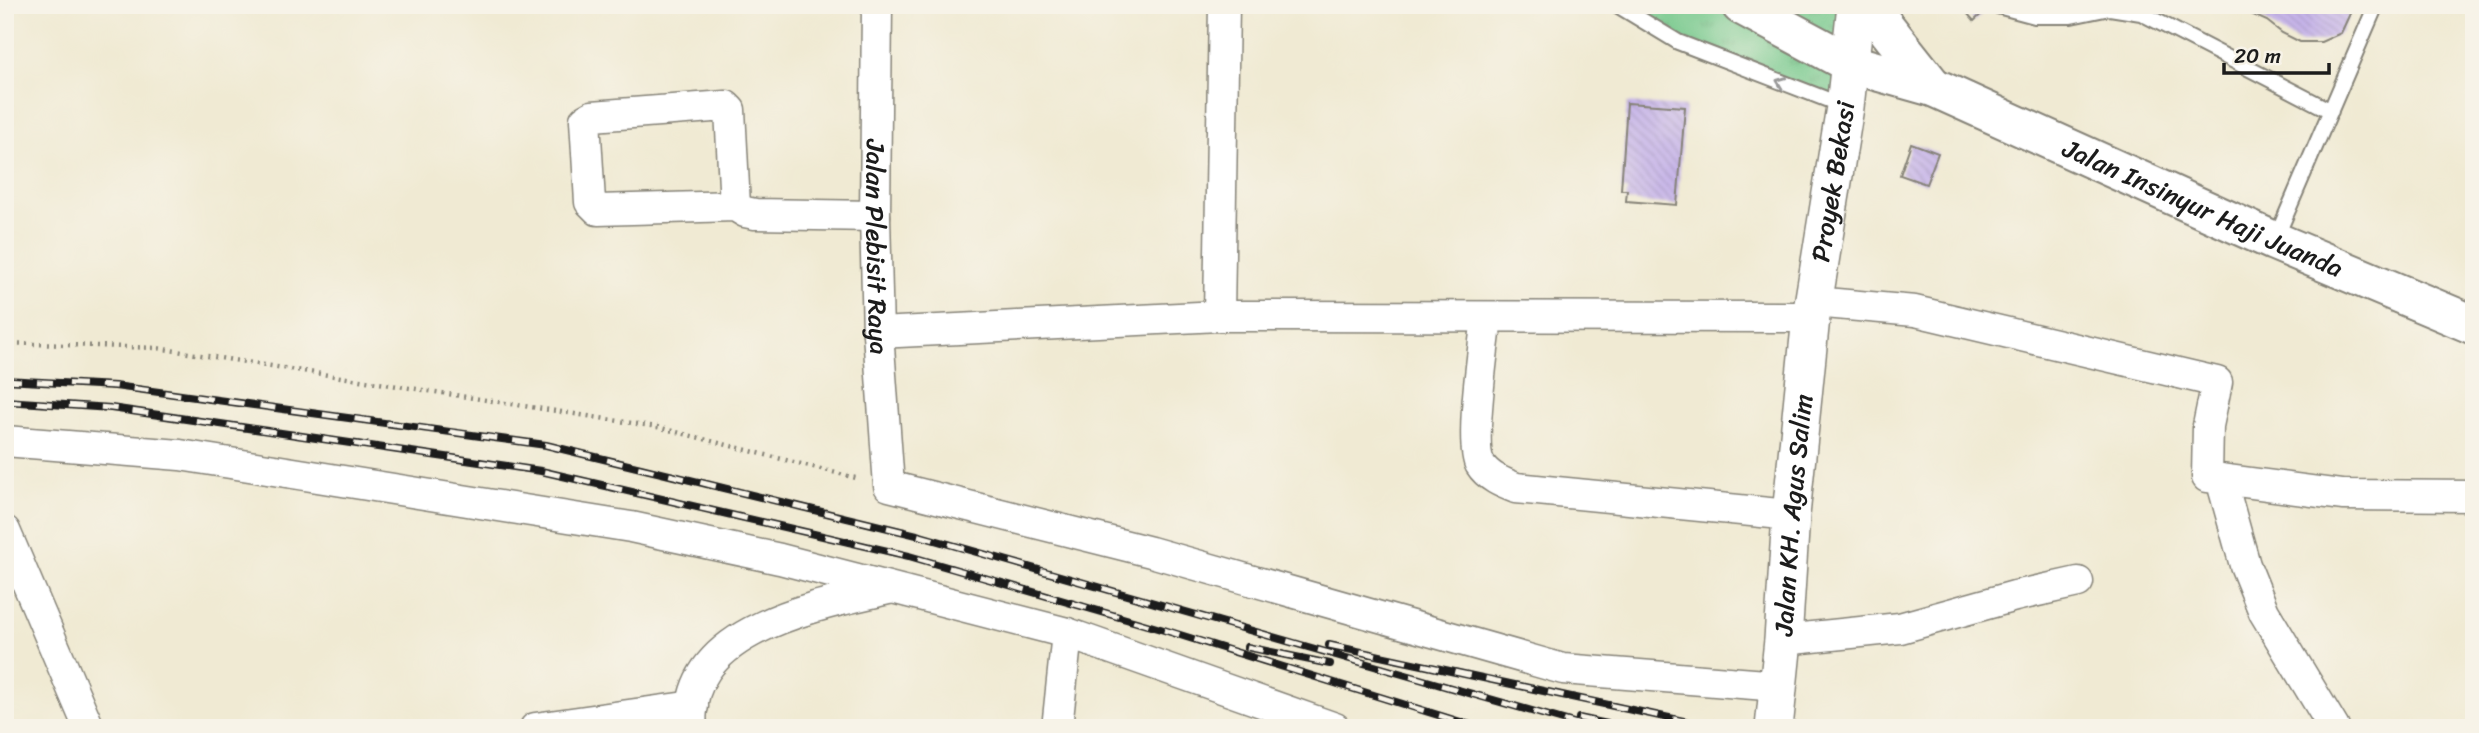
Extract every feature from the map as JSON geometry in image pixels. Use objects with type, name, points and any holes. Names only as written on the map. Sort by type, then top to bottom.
[{"type":"main road","name":"Jalan Insinyur Haji Juanda","points":[[1741,5],[1851,64],[1933,87],[2274,241],[2474,325]]},
{"type":"main road","name":"Jalan Insinyur Haji Juanda","points":[[1868,5],[1933,87]]},
{"type":"street","name":"Jalan Plebisit Raya","points":[[877,5],[875,216],[878,332],[889,486]]},
{"type":"street","points":[[1219,316],[1224,5]]},
{"type":"street","name":"Proyek Bekasi","points":[[1813,309],[1845,107],[1856,5]]},
{"type":"street","points":[[735,206],[730,110],[726,106],[592,116],[585,120],[590,202],[594,209],[735,206],[755,214],[875,216]]},
{"type":"street","points":[[878,332],[1219,316],[1487,317],[1813,309],[1916,311],[2217,382],[2208,426],[2207,477],[2342,495],[2474,495]]},
{"type":"street","name":"Jalan KH. Agus Salim","points":[[1774,728],[1791,515],[1813,309]]},
{"type":"street","points":[[1487,317],[1476,433],[1479,463],[1496,480],[1516,488],[1791,515]]},
{"type":"street","points":[[5,441],[180,455],[631,527],[780,559],[1067,633],[1316,724]]},
{"type":"street","points":[[2221,480],[2245,565],[2264,612],[2334,728]]},
{"type":"street","points":[[889,486],[1151,552],[1563,669],[1779,686]]},
{"type":"street","points":[[5,531],[89,728]]},
{"type":"street","points":[[1783,640],[1900,628],[2015,596],[2078,582]]},
{"type":"street","points":[[536,728],[692,717],[696,688],[704,672],[721,653],[746,635],[803,609],[893,589]]},
{"type":"street","points":[[1056,728],[1067,633]]},
{"type":"lane","points":[[1617,5],[1678,42],[1845,107]]},
{"type":"lane","points":[[1994,5],[2035,16],[2071,16],[2110,8],[2140,13],[2331,111]]},
{"type":"lane","points":[[2274,241],[2376,5]]},
{"type":"path","points":[[5,343],[157,348],[657,427],[889,486]]},
{"type":"green space","points":[[1617,5],[1856,5],[1845,107],[1678,42]]},
{"type":"building","points":[[1960,5],[1991,5],[1974,21]]},
{"type":"building","points":[[2231,5],[2354,5],[2341,33],[2321,42],[2300,42],[2267,21]]},
{"type":"building","points":[[1627,103],[1685,107],[1677,205],[1626,201],[1627,190],[1621,190]]},
{"type":"building","points":[[1911,143],[1938,153],[1926,184],[1900,175]]},
{"type":"railway","points":[[5,380],[115,386],[546,445],[917,535],[1591,728]]},
{"type":"railway","points":[[5,401],[111,408],[541,471],[909,556],[1164,630],[1480,728]]},
{"type":"railway","points":[[1329,645],[1716,728]]},
{"type":"railway","points":[[1247,647],[1330,664]]},
{"type":"railway","points":[[1579,718],[1626,728]]}]
